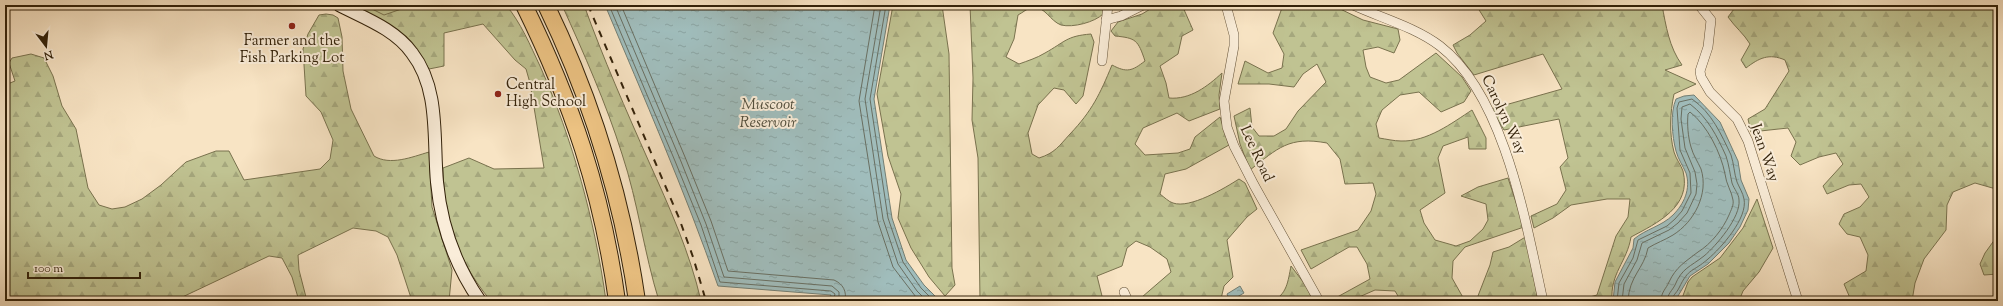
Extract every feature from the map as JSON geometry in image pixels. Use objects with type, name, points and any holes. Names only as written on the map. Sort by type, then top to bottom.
[{"type":"highway","points":[[524,5],[558,77],[585,153],[605,231],[617,301]]},
{"type":"highway","points":[[546,5],[576,70],[604,147],[624,227],[637,301]]},
{"type":"main road","points":[[339,5],[397,37],[412,52],[424,73],[429,85],[432,106],[437,183],[444,224],[454,254],[467,280],[480,301]]},
{"type":"street","points":[[1102,61],[1108,5]]},
{"type":"street","points":[[1106,20],[1121,16],[1142,5]]},
{"type":"street","name":"Lee Road","points":[[1226,5],[1234,35],[1234,46],[1224,101],[1227,127],[1234,146],[1254,185],[1319,301]]},
{"type":"street","name":"Carolyn Way","points":[[1353,5],[1420,33],[1441,47],[1472,79],[1495,125],[1509,161],[1543,301]]},
{"type":"street","name":"Jean Way","points":[[1699,5],[1711,20],[1708,47],[1700,71],[1701,77],[1710,92],[1737,119],[1748,141],[1798,301]]},
{"type":"street","points":[[1124,292],[1128,301]]},
{"type":"street","points":[[1994,301],[1998,298]]},
{"type":"green space","points":[[351,5],[506,5],[529,42],[563,123],[589,211],[596,241],[606,301],[491,301],[470,272],[454,240],[445,205],[443,168],[469,158],[494,169],[544,168],[530,83],[526,69],[515,60],[483,24],[444,33],[444,66],[429,69],[426,64]]},
{"type":"green space","points":[[364,5],[413,5],[384,15]]},
{"type":"green space","points":[[562,5],[584,5],[615,84],[678,230],[691,265],[701,301],[659,301],[649,265],[628,172],[616,135],[602,97]]},
{"type":"green space","points":[[893,5],[942,5],[949,54],[952,268],[955,285],[945,296],[929,277],[911,248],[898,218],[901,194],[888,156],[877,94]]},
{"type":"green space","points":[[970,5],[1104,5],[1103,14],[1095,20],[1072,26],[1057,23],[1044,11],[1037,7],[1032,7],[1018,15],[1014,39],[1006,57],[1019,64],[1039,56],[1066,40],[1076,36],[1091,34],[1094,42],[1083,96],[1076,104],[1064,90],[1054,88],[1038,105],[1028,133],[1032,154],[1039,158],[1056,149],[1078,126],[1090,110],[1099,94],[1112,65],[1129,70],[1145,61],[1138,44],[1135,41],[1128,38],[1115,36],[1111,31],[1118,22],[1142,14],[1157,5],[1182,5],[1193,30],[1182,36],[1178,54],[1160,66],[1169,98],[1184,97],[1198,91],[1211,83],[1222,73],[1219,95],[1220,109],[1189,121],[1177,113],[1143,128],[1135,144],[1145,155],[1178,153],[1190,149],[1195,137],[1220,117],[1229,145],[1186,169],[1165,174],[1160,194],[1168,201],[1173,203],[1189,203],[1207,197],[1239,179],[1245,183],[1257,209],[1247,217],[1227,240],[1233,277],[1224,286],[1221,299],[1222,301],[1143,301],[1142,297],[1171,272],[1167,259],[1150,247],[1136,241],[1127,248],[1122,266],[1097,276],[1102,296],[1101,301],[980,301],[978,158],[972,120],[973,78]]},
{"type":"green space","points":[[1283,5],[1332,5],[1363,20],[1398,29],[1400,40],[1394,53],[1378,47],[1363,50],[1366,67],[1370,77],[1386,83],[1399,80],[1436,53],[1462,77],[1471,91],[1464,102],[1441,112],[1419,92],[1400,95],[1382,110],[1376,124],[1379,138],[1398,141],[1411,140],[1439,131],[1472,110],[1486,138],[1486,149],[1469,149],[1468,137],[1443,146],[1438,158],[1445,193],[1420,210],[1424,223],[1435,240],[1456,246],[1470,241],[1483,229],[1488,220],[1486,204],[1461,196],[1478,187],[1508,178],[1524,227],[1465,247],[1453,261],[1452,278],[1465,301],[1401,301],[1395,291],[1375,290],[1350,301],[1330,301],[1370,279],[1367,264],[1357,247],[1349,247],[1311,269],[1301,250],[1358,230],[1371,211],[1376,194],[1373,183],[1345,184],[1340,159],[1327,143],[1314,141],[1303,141],[1285,146],[1268,156],[1250,170],[1240,144],[1234,116],[1250,108],[1252,127],[1259,136],[1274,136],[1286,129],[1298,111],[1326,82],[1317,64],[1303,74],[1294,87],[1269,84],[1238,84],[1245,61],[1268,73],[1282,68],[1284,54],[1273,33]]},
{"type":"green space","points":[[1476,5],[1662,5],[1671,44],[1682,65],[1665,70],[1696,84],[1674,94],[1672,108],[1672,145],[1683,171],[1684,184],[1682,195],[1670,212],[1651,226],[1631,237],[1626,254],[1616,275],[1612,291],[1612,301],[1583,301],[1583,299],[1597,295],[1616,236],[1628,217],[1630,199],[1607,199],[1571,205],[1553,218],[1534,228],[1531,216],[1557,204],[1566,190],[1560,167],[1568,158],[1559,119],[1504,130],[1491,109],[1562,89],[1543,54],[1474,75],[1457,53],[1453,45],[1470,35],[1486,21]]},
{"type":"green space","points":[[1737,5],[1998,5],[1998,232],[1996,189],[1975,183],[1953,192],[1947,205],[1946,230],[1924,259],[1915,283],[1912,301],[1850,301],[1844,284],[1866,271],[1868,255],[1860,237],[1847,234],[1839,224],[1844,214],[1860,207],[1869,197],[1861,184],[1849,185],[1827,194],[1823,186],[1843,164],[1836,153],[1819,157],[1800,165],[1791,156],[1796,142],[1788,128],[1751,132],[1748,119],[1765,109],[1789,71],[1785,60],[1774,57],[1760,59],[1746,68],[1741,60],[1750,44],[1728,17]]},
{"type":"green space","points":[[319,15],[333,15],[338,18],[342,37],[343,71],[351,109],[374,156],[380,159],[401,160],[429,152],[432,207],[452,270],[449,301],[412,301],[397,255],[388,237],[376,231],[353,228],[298,255],[299,270],[307,301],[299,301],[292,277],[282,258],[269,256],[174,301],[5,301],[5,85],[15,81],[9,63],[12,58],[31,54],[44,58],[53,76],[62,106],[76,129],[88,188],[99,205],[112,209],[125,207],[142,199],[161,185],[186,162],[216,151],[229,151],[244,180],[320,169],[330,159],[333,140],[321,112],[306,96],[303,49],[308,34]]},
{"type":"green space","points":[[1757,199],[1773,248],[1759,272],[1743,291],[1739,301],[1681,301],[1688,282],[1692,277],[1720,258],[1743,228]]},
{"type":"green space","points":[[1998,235],[1998,274],[1984,275],[1980,264],[1985,253]]},
{"type":"green space","points":[[1527,236],[1538,301],[1476,301],[1490,265],[1493,252],[1509,247]]},
{"type":"green space","points":[[1291,266],[1307,287],[1313,301],[1272,301],[1284,291],[1288,282]]},
{"type":"water","name":"Muscoot Reservoir","points":[[605,5],[890,5],[874,99],[892,218],[906,260],[924,285],[940,301],[829,301],[831,295],[718,286],[678,180]]},
{"type":"water","points":[[1694,95],[1720,122],[1738,161],[1741,180],[1749,199],[1748,210],[1740,227],[1729,243],[1708,264],[1690,276],[1675,301],[1613,301],[1615,282],[1633,248],[1634,239],[1669,219],[1686,196],[1688,185],[1686,173],[1676,151],[1673,139],[1672,118],[1676,99]]},
{"type":"water","points":[[1240,286],[1244,293],[1230,301],[1227,294]]},
{"type":"railway","points":[[588,5],[679,218],[693,257],[706,301]]},
{"type":"place","name":"Farmer and the Fish Parking Lot","points":[[292,26]]},
{"type":"place","name":"Central High School","points":[[498,94]]}]
